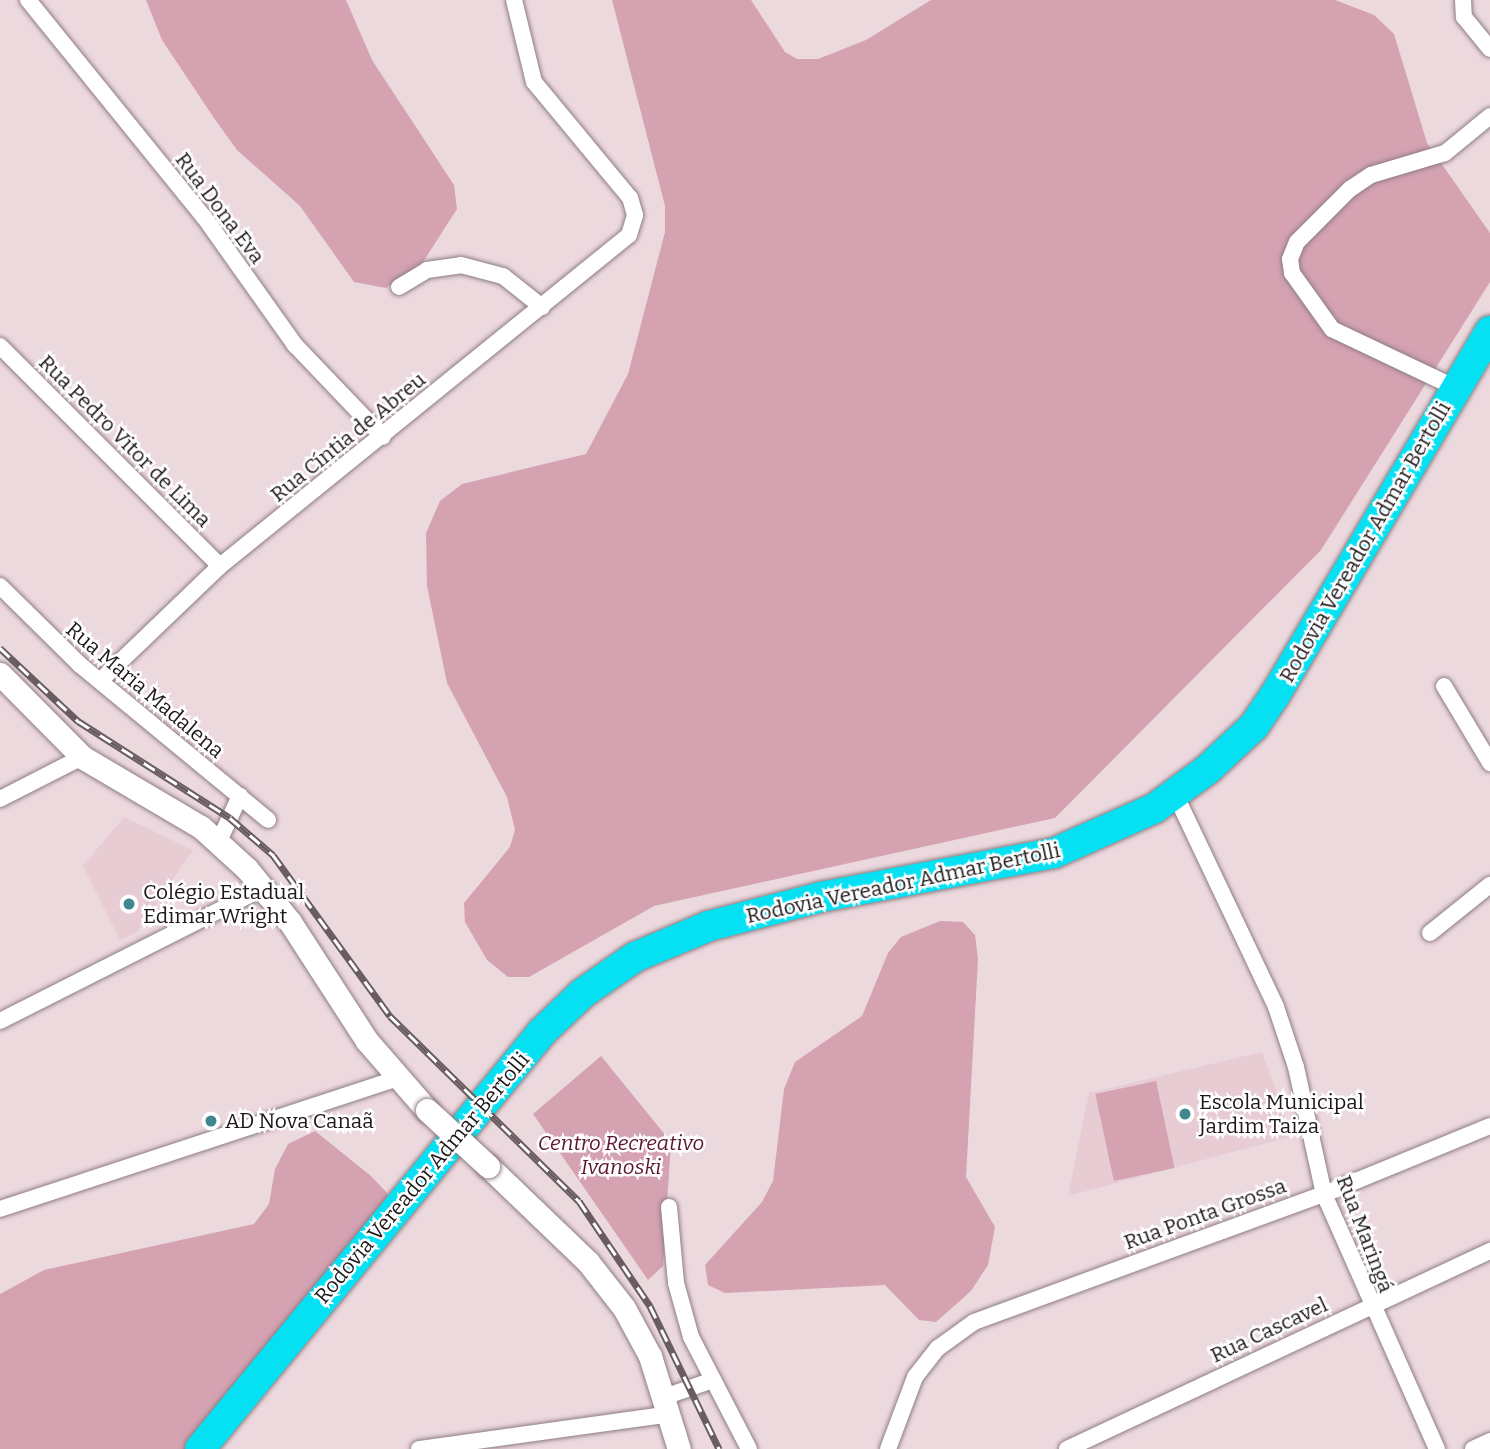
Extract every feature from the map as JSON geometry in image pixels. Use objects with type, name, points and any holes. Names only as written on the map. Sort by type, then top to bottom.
[{"type":"highway","name":"Rodovia Vereador Admar Bertolli","points":[[200,1449],[542,1032],[583,993],[635,957],[709,926],[821,897],[1054,853],[1108,833],[1176,796],[1254,726],[1275,695],[1490,331]]},
{"type":"main road","points":[[0,674],[82,757],[219,841],[263,888],[396,1079],[588,1262],[624,1308],[650,1356],[668,1406],[679,1449]]},
{"type":"street","name":"Rua Dona Eva","points":[[28,0],[204,217],[295,345],[383,437]]},
{"type":"street","name":"Rua Cíntia de Abreu","points":[[100,681],[220,566],[383,437],[629,235],[635,215],[630,198],[534,82],[514,0]]},
{"type":"street","points":[[1463,0],[1464,17],[1490,49]]},
{"type":"street","points":[[1456,388],[1332,329],[1292,273],[1290,259],[1297,242],[1350,189],[1371,175],[1445,153],[1490,116]]},
{"type":"street","points":[[399,287],[427,270],[461,265],[503,276],[542,307]]},
{"type":"street","name":"Rua Pedro Vitor de Lima","points":[[0,346],[220,566]]},
{"type":"street","name":"Rua Maria Madalena","points":[[0,586],[100,681],[268,820]]},
{"type":"street","points":[[1444,686],[1490,763]]},
{"type":"street","points":[[0,799],[82,757]]},
{"type":"street","points":[[219,841],[240,796]]},
{"type":"street","name":"Rua Maringá","points":[[1176,796],[1276,1007],[1324,1194],[1371,1306],[1437,1449]]},
{"type":"street","points":[[1430,933],[1490,885]]},
{"type":"street","points":[[0,1021],[263,888]]},
{"type":"street","points":[[0,1209],[396,1079]]},
{"type":"street","name":"Rua Ponta Grossa","points":[[888,1449],[915,1377],[938,1348],[974,1322],[1324,1194],[1490,1126]]},
{"type":"street","points":[[669,1207],[676,1283],[691,1337],[749,1449]]},
{"type":"street","name":"Rua Cascavel","points":[[1067,1449],[1490,1251]]},
{"type":"street","points":[[419,1449],[668,1406],[713,1380]]},
{"type":"street","points":[[1473,1449],[1490,1441]]},
{"type":"shaded area","name":"Colégio Estadual Edimar Wright","points":[[124,817],[193,850],[137,932],[120,940],[83,866]]},
{"type":"shaded area","name":"Escola Municipal Jardim Taiza","points":[[1262,1052],[1293,1136],[1068,1196],[1089,1093]]},
{"type":"green space","points":[[146,0],[346,0],[372,60],[454,185],[457,209],[423,262],[386,288],[354,282],[300,206],[237,150],[162,40]]},
{"type":"green space","points":[[612,0],[751,0],[785,52],[797,59],[818,59],[866,40],[931,0],[1335,0],[1374,15],[1394,34],[1427,143],[1490,233],[1490,282],[1321,550],[1055,818],[654,906],[529,977],[508,977],[487,960],[465,922],[464,903],[510,847],[515,830],[507,797],[447,683],[427,586],[426,533],[440,501],[462,484],[586,454],[628,374],[665,232],[665,206]]},
{"type":"green space","points":[[940,921],[963,922],[975,935],[978,959],[966,1177],[995,1227],[988,1265],[971,1291],[936,1322],[919,1320],[885,1285],[725,1293],[708,1285],[705,1265],[762,1202],[773,1181],[784,1089],[795,1062],[862,1016],[888,953],[901,937]]},
{"type":"green space","name":"Centro Recreativo Ivanoski","points":[[601,1056],[671,1142],[663,1266],[648,1280],[533,1114]]},
{"type":"green space","points":[[1156,1081],[1175,1168],[1114,1181],[1095,1094]]},
{"type":"green space","points":[[315,1131],[371,1176],[387,1193],[391,1211],[203,1449],[0,1449],[0,1294],[44,1270],[254,1224],[269,1204],[275,1169],[288,1144]]},
{"type":"railway","points":[[0,648],[78,721],[230,818],[273,855],[390,1016],[579,1201],[650,1306],[719,1449]]},
{"type":"place","name":"Colégio Estadual Edimar Wright","points":[[129,904]]},
{"type":"place","name":"Escola Municipal Jardim Taiza","points":[[1185,1114]]},
{"type":"place","name":"AD Nova Canaã","points":[[211,1121]]}]
